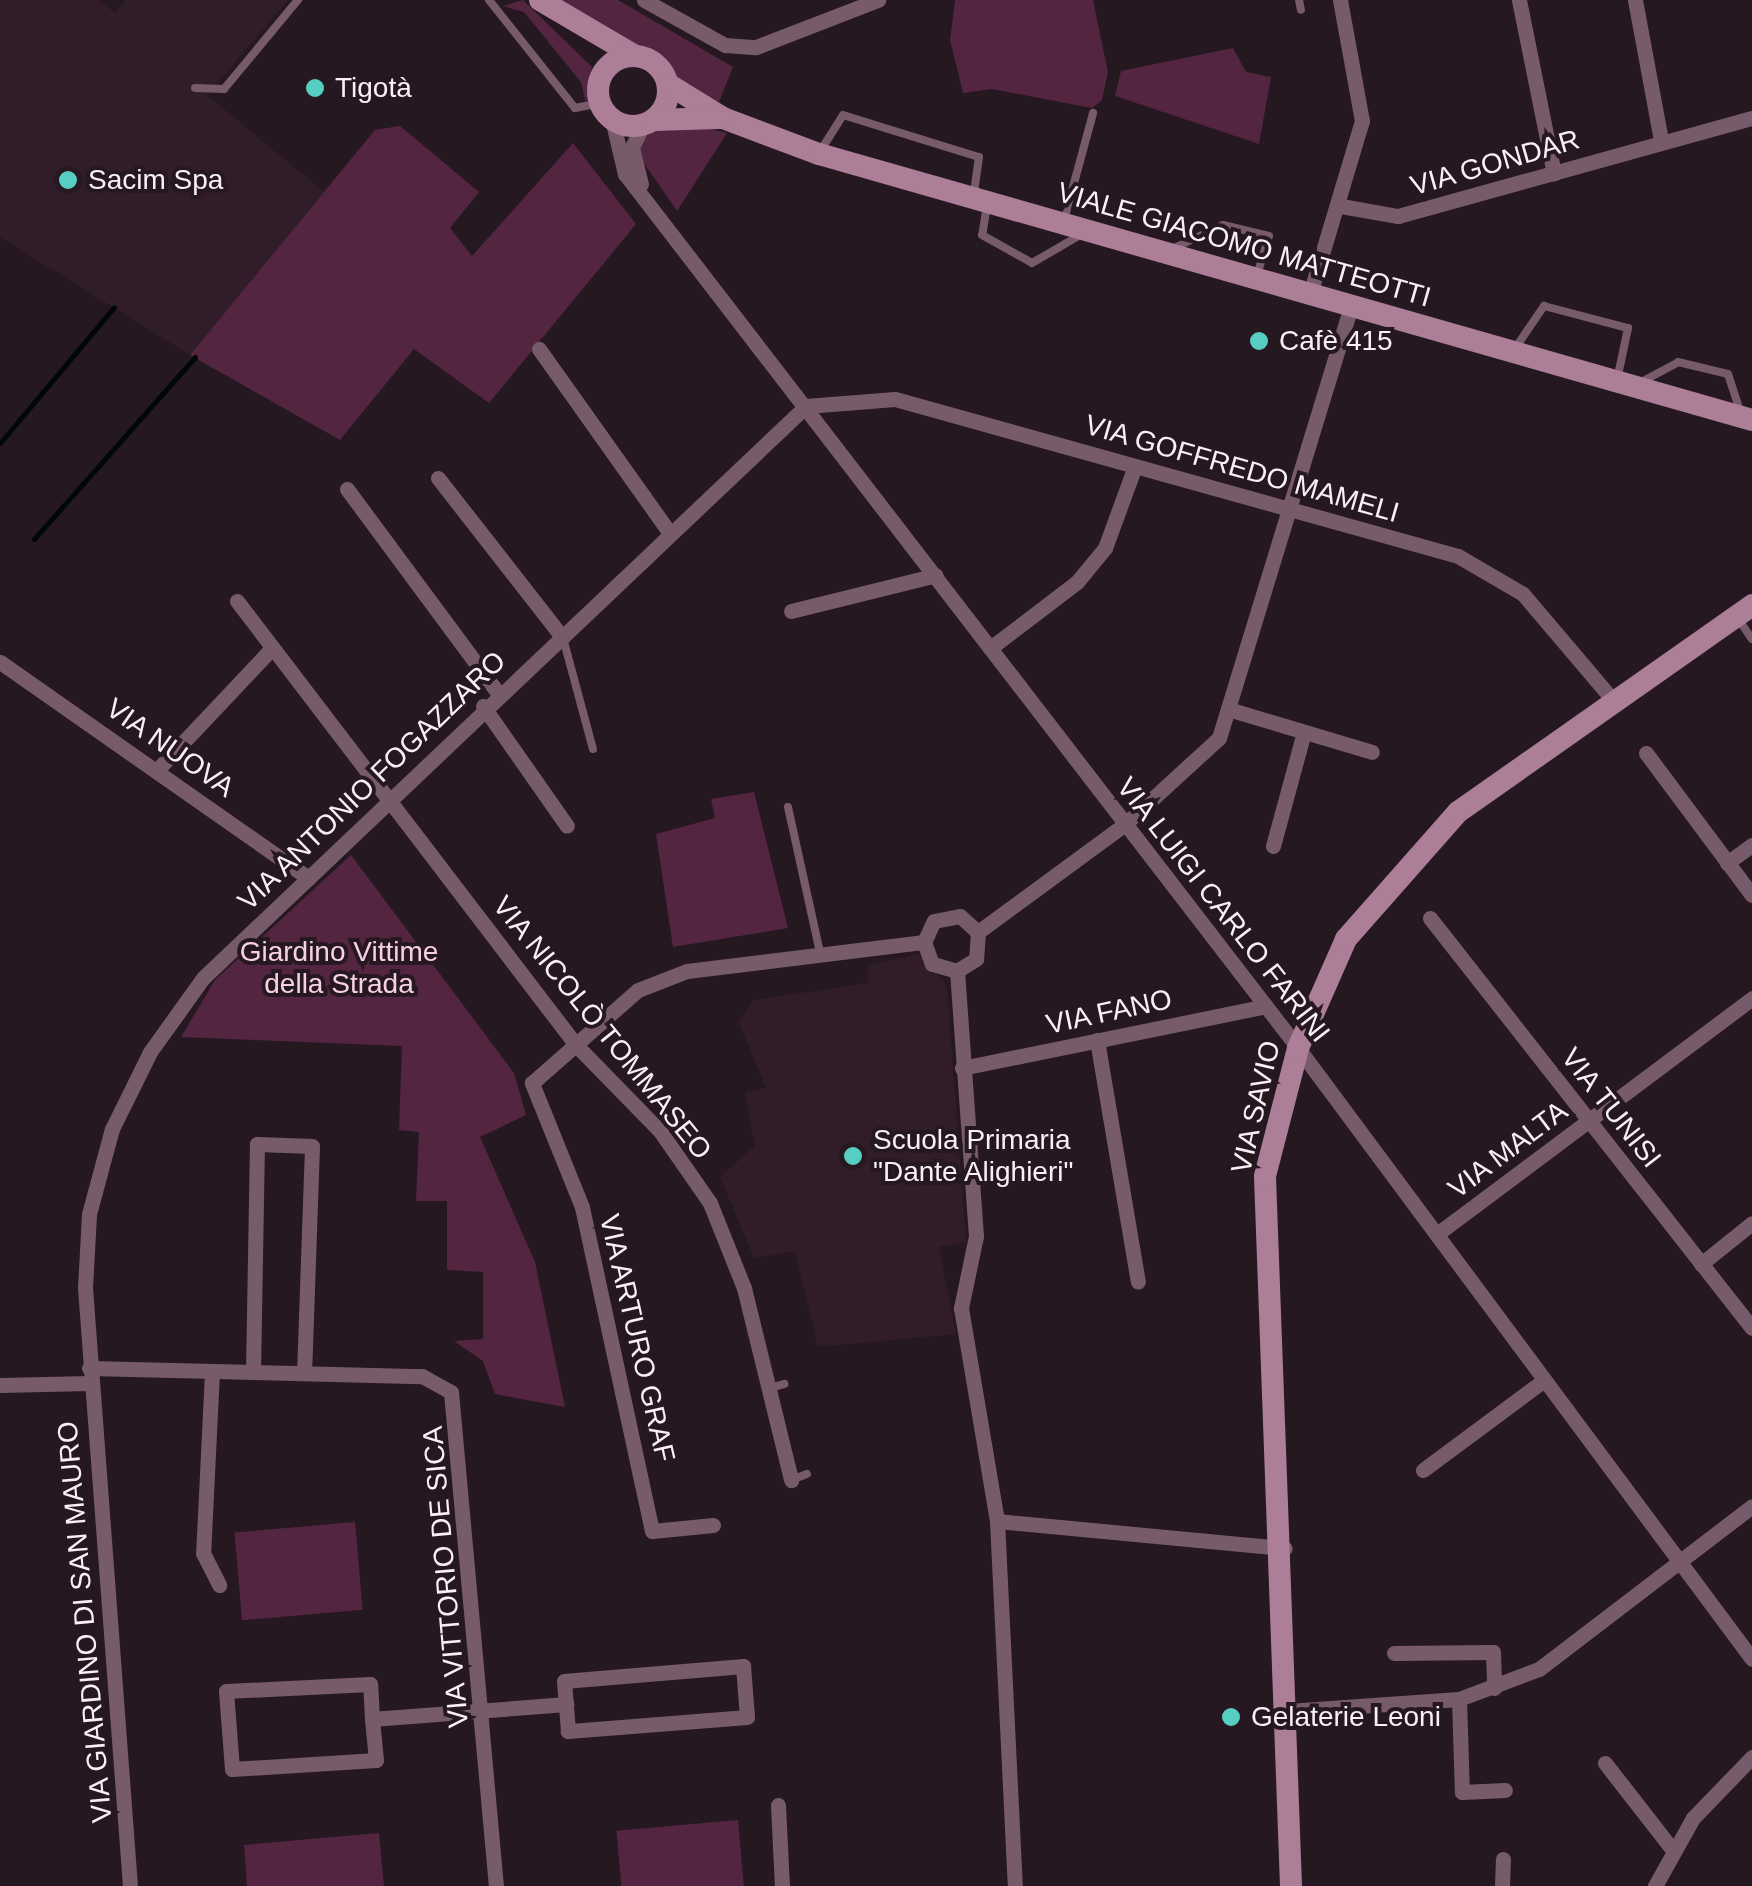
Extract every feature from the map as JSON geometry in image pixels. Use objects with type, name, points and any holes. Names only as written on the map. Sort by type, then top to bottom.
[{"type":"main road","points":[[540,0],[567,22],[656,64],[668,84],[723,118]]},
{"type":"main road","points":[[567,22],[604,101],[648,122],[723,118]]},
{"type":"main road","points":[[604,101],[617,60],[635,56]]},
{"type":"main road","points":[[648,122],[668,84]]},
{"type":"main road","name":"VIALE GIACOMO MATTEOTTI","points":[[723,118],[819,154],[1062,226],[1747,418]]},
{"type":"main road","name":"VIA SAVIO","points":[[1291,1886],[1284,1548],[1265,1176],[1298,1048],[1346,940],[1425,845],[1612,698],[1744,610]]},
{"type":"street","points":[[644,0],[725,45],[756,47],[878,0]]},
{"type":"street","points":[[1310,294],[1341,206],[1362,121],[1340,0]]},
{"type":"street","points":[[1519,0],[1554,174]]},
{"type":"street","points":[[1636,0],[1660,140]]},
{"type":"street","name":"VIA LUIGI CARLO FARINI","points":[[604,101],[618,160],[1298,1048],[1752,1659]]},
{"type":"street","name":"VIA GONDAR","points":[[1341,206],[1398,216],[1554,174],[1660,140],[1752,118]]},
{"type":"street","name":"VIA LUIGI CARLO FARINI","points":[[647,197],[632,162],[648,122]]},
{"type":"street","points":[[957,972],[976,959],[978,932],[1125,824],[1219,738],[1351,307]]},
{"type":"street","points":[[539,350],[669,532]]},
{"type":"street","name":"VIA GOFFREDO MAMELI","points":[[806,406],[895,399],[1458,556],[1524,594],[1612,698]]},
{"type":"street","name":"VIA ANTONIO FOGAZZARO","points":[[89,1376],[86,1253],[112,1129],[150,1052],[203,978],[483,706],[806,406]]},
{"type":"street","points":[[993,646],[1077,582],[1105,548],[1136,466]]},
{"type":"street","points":[[438,478],[560,634]]},
{"type":"street","points":[[347,489],[498,692]]},
{"type":"street","points":[[791,611],[936,574]]},
{"type":"street","name":"VIA NICOLÒ TOMMASEO","points":[[237,601],[576,1045],[660,1131],[710,1204],[777,1386],[799,1477]]},
{"type":"street","points":[[160,768],[272,648]]},
{"type":"street","name":"VIA NUOVA","points":[[0,662],[160,768],[309,878]]},
{"type":"street","points":[[483,706],[567,826]]},
{"type":"street","points":[[1228,709],[1372,752]]},
{"type":"street","points":[[1273,846],[1304,732]]},
{"type":"street","points":[[1646,753],[1752,895]]},
{"type":"street","points":[[1727,862],[1752,845]]},
{"type":"street","points":[[957,972],[932,964],[924,942],[934,921],[960,916],[978,932]]},
{"type":"street","name":"VIA TUNISI","points":[[1430,918],[1752,1328]]},
{"type":"street","points":[[576,1045],[648,979],[819,948],[924,942]]},
{"type":"street","points":[[957,972],[976,1236],[960,1308],[997,1521],[1014,1886]]},
{"type":"street","name":"VIA MALTA","points":[[1437,1234],[1752,998]]},
{"type":"street","name":"VIA FANO","points":[[962,1068],[1266,1006]]},
{"type":"street","points":[[1098,1040],[1138,1282]]},
{"type":"street","name":"VIA ARTURO GRAF","points":[[576,1045],[532,1083],[534,1105],[582,1207],[652,1531],[712,1525]]},
{"type":"street","points":[[253,1372],[257,1144],[312,1146],[304,1373]]},
{"type":"street","points":[[1701,1264],[1752,1223]]},
{"type":"street","points":[[212,1372],[203,1553],[219,1585]]},
{"type":"street","name":"VIA VITTORIO DE SICA","points":[[89,1376],[212,1372],[422,1376],[451,1392],[496,1886]]},
{"type":"street","name":"VIA GIARDINO DI SAN MAURO","points":[[0,1385],[89,1376],[130,1886]]},
{"type":"street","points":[[1423,1470],[1544,1380]]},
{"type":"street","points":[[1288,1711],[1459,1699],[1540,1670],[1752,1506]]},
{"type":"street","points":[[997,1521],[1284,1548]]},
{"type":"street","points":[[1394,1654],[1493,1652],[1494,1688]]},
{"type":"street","points":[[743,1666],[747,1717],[568,1732],[566,1704],[564,1681],[743,1666]]},
{"type":"street","points":[[370,1684],[372,1719],[376,1760],[232,1770],[226,1692],[370,1684]]},
{"type":"street","points":[[1459,1699],[1462,1792],[1505,1790]]},
{"type":"street","points":[[372,1719],[566,1704]]},
{"type":"street","points":[[1663,1883],[1672,1849],[1752,1757]]},
{"type":"street","points":[[1606,1763],[1672,1849]]},
{"type":"street","points":[[778,1805],[782,1886]]},
{"type":"street","points":[[1502,1886],[1503,1859]]},
{"type":"lane","points":[[195,88],[224,89],[298,0]]},
{"type":"lane","points":[[489,0],[574,108],[604,101]]},
{"type":"lane","points":[[1062,226],[1093,113]]},
{"type":"lane","points":[[819,154],[843,116],[979,157],[982,235],[1032,262],[1086,232]]},
{"type":"lane","points":[[1160,252],[1223,225],[1268,236],[1256,279]]},
{"type":"lane","points":[[1513,351],[1544,306],[1628,328],[1626,382],[1678,362],[1728,374],[1747,418]]},
{"type":"lane","points":[[1744,610],[1752,639]]},
{"type":"lane","points":[[560,634],[593,749]]},
{"type":"lane","points":[[788,806],[819,948]]},
{"type":"shaded area","points":[[0,0],[99,0],[115,13],[126,0],[288,0],[207,95],[324,192],[190,355],[0,237]]},
{"type":"shaded area","name":"Scuola Primaria \"Dante Alighieri\"","points":[[920,954],[947,986],[966,1242],[939,1247],[956,1334],[818,1347],[795,1251],[754,1258],[720,1177],[755,1146],[745,1092],[766,1088],[739,1022],[754,1000],[868,983],[867,965]]},
{"type":"green space","points":[[523,0],[592,67],[586,104],[581,82],[524,12],[503,6]]},
{"type":"green space","points":[[557,0],[618,0],[733,67],[719,102],[681,84],[656,53],[613,40]]},
{"type":"green space","points":[[955,0],[1093,0],[1108,72],[1102,100],[1092,108],[992,89],[963,93],[950,40]]},
{"type":"green space","points":[[1233,48],[1246,72],[1271,77],[1259,144],[1115,96],[1121,71]]},
{"type":"green space","points":[[682,122],[727,133],[677,211],[637,153],[650,132]]},
{"type":"green space","points":[[400,126],[479,192],[450,228],[472,256],[573,143],[636,224],[489,403],[414,349],[340,440],[190,355],[375,130]]},
{"type":"green space","points":[[754,792],[788,928],[673,947],[656,834],[715,818],[711,799]]},
{"type":"green space","name":"Giardino Vittime della Strada","points":[[351,855],[514,1073],[526,1115],[480,1137],[535,1262],[565,1407],[495,1394],[483,1361],[454,1341],[483,1339],[483,1272],[447,1270],[447,1201],[416,1201],[419,1132],[399,1130],[402,1046],[181,1037],[215,980]]},
{"type":"green space","points":[[355,1522],[363,1610],[242,1620],[234,1533]]},
{"type":"green space","points":[[738,1820],[744,1886],[621,1886],[616,1831]]},
{"type":"green space","points":[[379,1833],[384,1886],[247,1886],[244,1845]]},
{"type":"waterway","points":[[0,443],[114,307]]},
{"type":"waterway","points":[[34,539],[195,357]]},
{"type":"place","name":"Tigotà","points":[[315,88]]},
{"type":"place","name":"Sacim Spa","points":[[68,180]]},
{"type":"place","name":"Cafè 415","points":[[1259,341]]},
{"type":"place","name":"Scuola Primaria \"Dante Alighieri\"","points":[[853,1156]]},
{"type":"place","name":"Gelaterie Leoni","points":[[1231,1717]]}]
